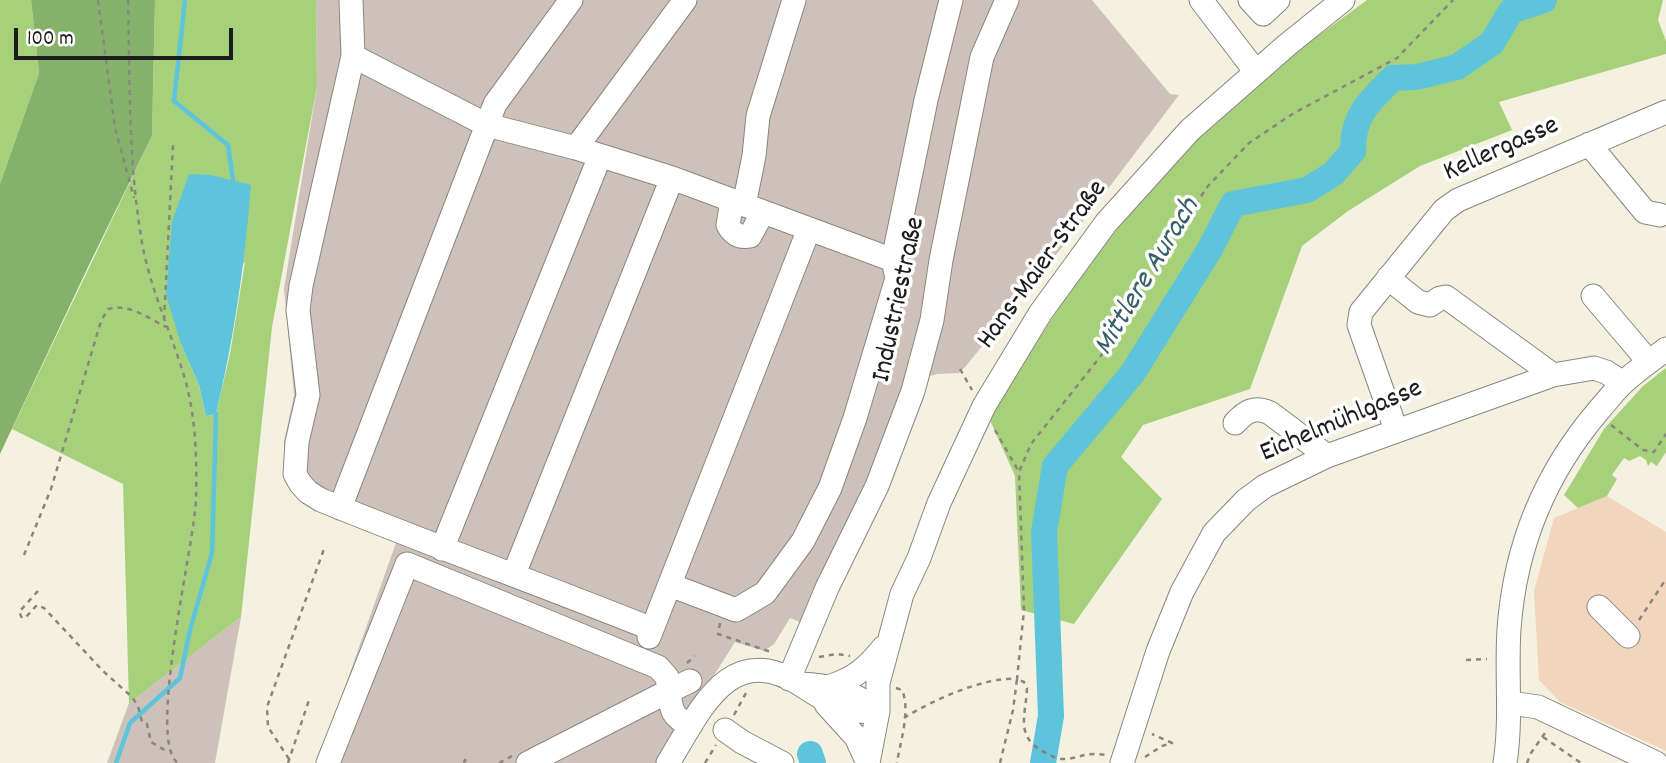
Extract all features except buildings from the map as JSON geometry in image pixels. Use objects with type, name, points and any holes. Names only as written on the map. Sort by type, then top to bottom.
[{"type":"street","points":[[351,0],[353,55],[301,286],[298,310],[308,395],[297,442],[295,474],[309,492],[340,508],[442,549],[514,574],[651,633],[809,229]]},
{"type":"street","points":[[340,508],[495,104],[571,0]]},
{"type":"street","points":[[576,148],[685,0]]},
{"type":"street","points":[[746,206],[758,117],[794,0]]},
{"type":"street","points":[[670,585],[736,610],[765,593],[803,541],[830,488],[855,418],[897,278],[893,260],[926,100],[951,0]]},
{"type":"street","name":"Industriestraße","points":[[795,682],[798,657],[827,587],[877,486],[913,391],[932,320],[982,57],[1007,0]]},
{"type":"street","points":[[1201,0],[1256,72]]},
{"type":"street","points":[[1250,0],[1263,14],[1278,0]]},
{"type":"street","name":"Hans-Maier-Straße","points":[[868,763],[878,711],[878,683],[902,594],[919,558],[939,503],[983,408],[1041,312],[1106,223],[1190,130],[1343,0]]},
{"type":"street","points":[[353,55],[487,125],[576,148],[672,178],[893,260]]},
{"type":"street","name":"Kellergasse","points":[[1396,430],[1359,325],[1361,312],[1444,210],[1458,200],[1666,112]]},
{"type":"street","points":[[1589,144],[1645,212],[1660,215]]},
{"type":"street","points":[[442,549],[600,156]]},
{"type":"street","points":[[514,574],[672,178]]},
{"type":"street","points":[[1388,278],[1422,304],[1430,305],[1446,297],[1553,375]]},
{"type":"street","points":[[1504,763],[1510,703],[1509,628],[1532,522],[1561,459],[1585,426],[1623,383],[1658,355],[1593,296]]},
{"type":"street","name":"Eichelmühlgasse","points":[[1123,761],[1157,651],[1182,592],[1214,533],[1246,500],[1265,486],[1326,456],[1396,430],[1512,394],[1553,375],[1594,368],[1623,383]]},
{"type":"street","points":[[1235,423],[1244,412],[1262,409],[1326,456]]},
{"type":"street","name":"Hans-Maier-Straße","points":[[878,711],[892,687],[914,596],[919,558]]},
{"type":"street","points":[[328,763],[407,564],[663,670],[667,677],[672,714],[691,725]]},
{"type":"street","points":[[1600,607],[1628,636]]},
{"type":"street","points":[[827,693],[870,666],[888,643]]},
{"type":"street","points":[[668,763],[714,693],[734,675],[752,670],[827,693],[848,711],[878,711]]},
{"type":"street","points":[[528,763],[690,681]]},
{"type":"street","points":[[827,693],[856,737],[868,763]]},
{"type":"street","points":[[1510,703],[1538,707],[1620,755],[1656,763]]},
{"type":"street","points":[[725,730],[782,763]]},
{"type":"path","points":[[98,0],[104,58],[116,128],[136,205],[152,284],[186,381],[194,424],[196,504],[170,676],[167,716],[169,752],[178,763]]},
{"type":"path","points":[[128,0],[136,205]]},
{"type":"path","points":[[1000,763],[1013,710],[1024,610],[1019,472],[1031,444],[1100,357],[1121,327],[1182,224],[1208,186],[1227,165],[1249,144],[1294,113],[1397,58],[1453,0]]},
{"type":"path","points":[[164,322],[173,145]]},
{"type":"path","points":[[24,555],[51,489],[101,321],[108,309],[118,306],[135,311],[166,327]]},
{"type":"path","points":[[1605,421],[1643,450],[1654,452],[1666,433]]},
{"type":"path","points":[[288,761],[268,727],[267,707],[324,549]]},
{"type":"path","points":[[1628,636],[1666,579]]},
{"type":"path","points":[[38,591],[22,606],[19,612],[22,618],[40,604],[103,671],[132,697],[138,706],[142,722],[147,724],[150,742],[169,752]]},
{"type":"path","points":[[719,628],[718,634],[778,655],[853,656]]},
{"type":"path","points":[[1466,660],[1487,659]]},
{"type":"path","points":[[904,718],[938,699],[1007,678],[1024,682],[1027,688],[1026,737],[1030,743],[1055,758],[1063,759],[1087,753],[1132,762],[1172,743],[1133,726]]},
{"type":"path","points":[[897,689],[904,694],[904,718],[897,763]]},
{"type":"path","points":[[288,761],[310,697]]},
{"type":"path","points":[[1527,763],[1548,727]]},
{"type":"path","points":[[1543,737],[1581,763]]},
{"type":"shaded area","points":[[316,0],[1092,0],[1170,94],[1179,95],[1089,214],[966,366],[959,373],[927,377],[815,628],[790,618],[774,644],[764,651],[735,642],[659,763],[318,763],[397,540],[285,474],[284,442],[294,395],[284,289],[317,86]]},
{"type":"shaded area","points":[[1607,496],[1666,532],[1666,751],[1560,702],[1539,680],[1534,591],[1554,518]]},
{"type":"shaded area","points":[[241,617],[215,763],[107,763],[129,703]]},
{"type":"green space","points":[[0,0],[31,0],[39,73],[0,184]]},
{"type":"green space","points":[[31,0],[155,0],[152,136],[0,454],[0,184],[39,73]]},
{"type":"green space","points":[[155,0],[316,0],[317,86],[272,327],[241,617],[129,703],[123,484],[12,429],[152,136]],"holes":[[[245,262],[230,354],[216,414],[206,416],[199,385],[181,344]]]},
{"type":"green space","points":[[1367,0],[1663,0],[1658,20],[1666,41],[1666,54],[1499,102],[1512,130],[1420,166],[1348,211],[1302,246],[1250,389],[1143,425],[1121,457],[1162,499],[1074,624],[1021,610],[1015,476],[989,418],[1084,268],[1189,146],[1277,66]]},
{"type":"green space","points":[[1666,368],[1666,452],[1657,466],[1651,462],[1648,466],[1646,460],[1640,456],[1629,461],[1624,458],[1612,475],[1617,479],[1607,496],[1578,508],[1564,495],[1604,429],[1643,386]]},
{"type":"water","points":[[189,174],[211,175],[251,185],[246,243],[228,357],[216,414],[206,416],[199,385],[181,344],[166,295],[172,222]]},
{"type":"waterway","points":[[185,0],[174,101],[228,145],[233,180]]},
{"type":"waterway","name":"Mittlere Aurach","points":[[1043,763],[1051,716],[1044,532],[1055,466],[1132,374],[1210,249],[1233,204],[1307,190],[1333,174],[1353,151],[1355,128],[1364,110],[1393,78],[1417,77],[1457,67],[1492,43],[1511,11],[1544,0]]},
{"type":"waterway","points":[[116,763],[130,723],[180,678],[190,630],[212,553],[216,414]]},
{"type":"waterway","name":"Mittlere Aurach","points":[[810,754],[813,763]]}]
